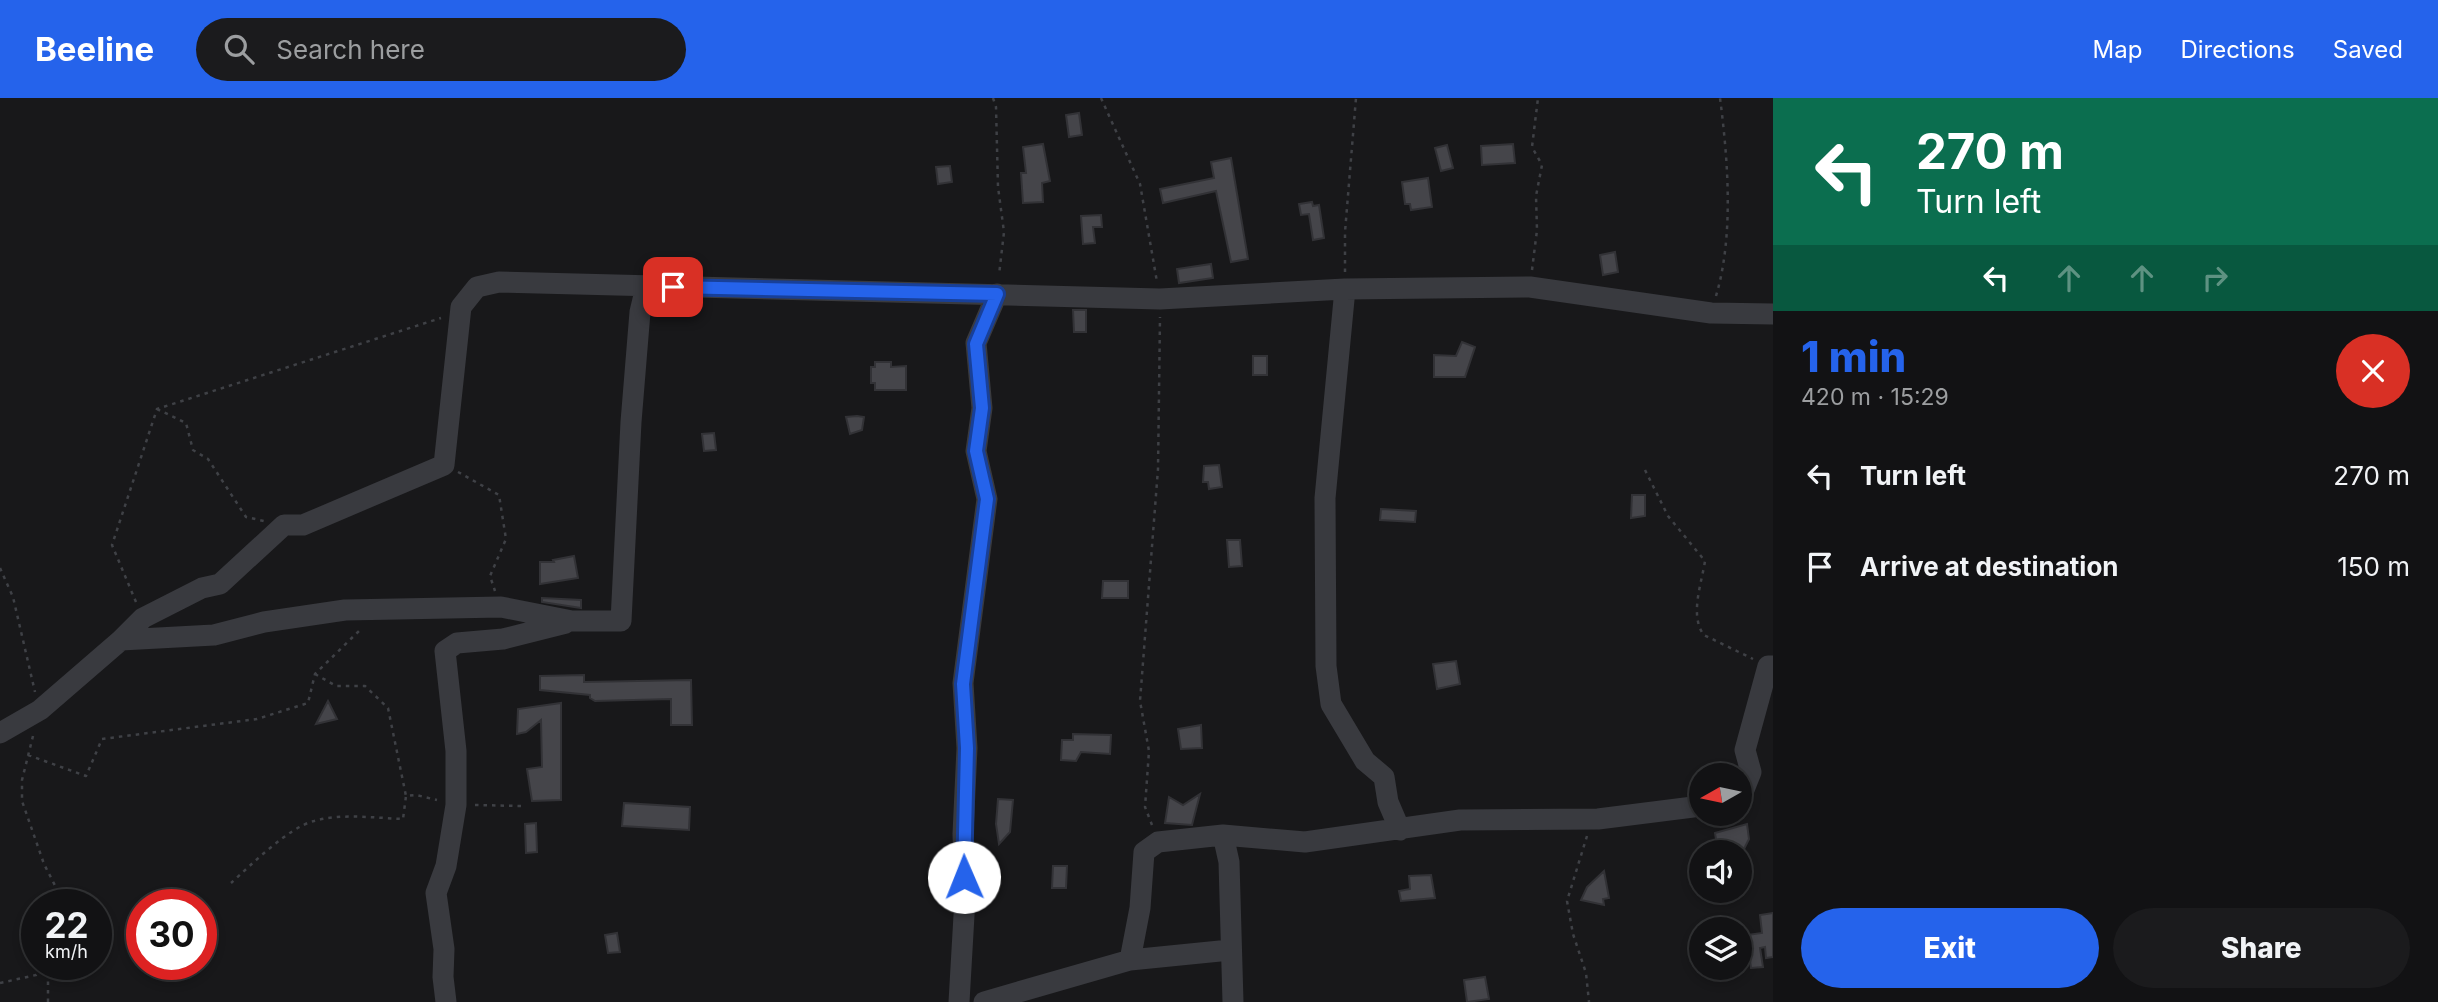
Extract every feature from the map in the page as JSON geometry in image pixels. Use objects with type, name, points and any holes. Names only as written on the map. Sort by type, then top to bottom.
[{"type":"street","points":[[0,733],[40,710],[143,618],[202,589],[220,584],[284,525],[303,525],[444,465],[461,307],[477,288],[499,282],[1160,299],[1345,289],[1530,287],[1711,313],[1773,314]]},
{"type":"street","points":[[121,640],[214,635],[306,614],[375,609],[500,607],[572,621],[621,621],[631,422],[640,312],[646,287]]},
{"type":"street","points":[[1345,289],[1325,498],[1326,666],[1331,704],[1365,761],[1384,777],[1388,802],[1400,830]]},
{"type":"street","points":[[959,1002],[965,898],[967,748],[963,684],[987,499],[976,451],[982,408],[976,344],[997,294]]},
{"type":"street","points":[[446,1002],[444,949],[436,893],[446,866],[456,805],[456,751],[445,651],[457,643],[503,639],[572,621]]},
{"type":"street","points":[[1749,763],[1745,750],[1771,666]]},
{"type":"street","points":[[1130,960],[1140,908],[1144,852],[1158,842],[1223,835],[1305,842],[1460,820],[1598,819],[1689,808]]},
{"type":"street","points":[[1223,835],[1229,862],[1233,1002]]},
{"type":"street","points":[[984,1002],[1130,960],[1230,950]]},
{"type":"path","points":[[993,98],[996,107],[998,187],[1004,232],[997,294]]},
{"type":"path","points":[[1101,98],[1140,184],[1160,299],[1158,469],[1140,701],[1149,751],[1145,807],[1158,842]]},
{"type":"path","points":[[1345,289],[1346,219],[1356,98]]},
{"type":"path","points":[[1530,287],[1537,230],[1536,197],[1542,165],[1532,146],[1538,98]]},
{"type":"path","points":[[1711,313],[1724,271],[1727,156],[1720,98]]},
{"type":"path","points":[[157,410],[251,377],[433,323],[461,307]]},
{"type":"path","points":[[157,410],[186,423],[193,450],[208,458],[246,517],[284,525]]},
{"type":"path","points":[[143,618],[111,545],[157,410]]},
{"type":"path","points":[[444,465],[499,495],[506,539],[490,576],[500,607]]},
{"type":"path","points":[[1645,470],[1668,516],[1705,561],[1697,615],[1700,629],[1704,635],[1771,666]]},
{"type":"path","points":[[0,568],[13,597],[40,710],[22,780],[22,801],[44,864],[57,889]]},
{"type":"path","points":[[28,755],[86,776],[102,739],[257,719],[308,703],[315,674],[364,626],[375,609]]},
{"type":"path","points":[[231,883],[264,852],[313,821],[356,817],[403,819],[406,796],[387,708],[365,686],[336,686],[315,674]]},
{"type":"path","points":[[406,796],[416,794],[456,805],[521,806]]},
{"type":"path","points":[[1589,1002],[1586,973],[1573,934],[1567,901],[1588,831],[1598,819]]},
{"type":"path","points":[[0,983],[21,978]]},
{"type":"path","points":[[47,1002],[48,980]]},
{"type":"building","points":[[1079,113],[1082,135],[1069,137],[1066,115]]},
{"type":"building","points":[[1043,144],[1050,181],[1042,183],[1043,202],[1023,203],[1021,173],[1026,173],[1023,147]]},
{"type":"building","points":[[1513,144],[1515,163],[1482,165],[1481,146]]},
{"type":"building","points":[[1447,145],[1453,168],[1441,171],[1435,148]]},
{"type":"building","points":[[1231,158],[1248,259],[1231,262],[1216,191],[1163,203],[1160,189],[1214,178],[1211,162]]},
{"type":"building","points":[[950,166],[952,182],[938,184],[936,167]]},
{"type":"building","points":[[1428,178],[1432,207],[1411,210],[1410,204],[1405,204],[1402,182]]},
{"type":"building","points":[[1312,202],[1313,206],[1319,205],[1324,238],[1313,240],[1309,214],[1301,215],[1299,204]]},
{"type":"building","points":[[1101,215],[1102,227],[1093,227],[1095,243],[1083,244],[1081,216]]},
{"type":"building","points":[[1615,252],[1618,272],[1603,275],[1600,255]]},
{"type":"building","points":[[1211,264],[1213,278],[1179,283],[1177,269]]},
{"type":"building","points":[[1073,310],[1086,310],[1086,332],[1074,332]]},
{"type":"building","points":[[1462,342],[1475,347],[1465,377],[1434,377],[1434,355],[1456,356]]},
{"type":"building","points":[[1253,356],[1267,356],[1267,375],[1253,375]]},
{"type":"building","points":[[875,362],[891,362],[891,367],[906,366],[906,390],[875,390],[875,383],[871,383],[871,367],[875,367]]},
{"type":"building","points":[[846,417],[864,417],[862,430],[850,434]]},
{"type":"building","points":[[714,433],[716,450],[704,451],[702,434]]},
{"type":"building","points":[[1219,465],[1222,487],[1209,489],[1208,482],[1203,482],[1204,466]]},
{"type":"building","points":[[1632,495],[1645,495],[1645,516],[1631,518]]},
{"type":"building","points":[[1381,509],[1416,511],[1415,522],[1380,520]]},
{"type":"building","points":[[1227,540],[1240,540],[1242,566],[1229,567]]},
{"type":"building","points":[[574,556],[578,578],[540,584],[540,562],[554,562],[553,560]]},
{"type":"building","points":[[1103,581],[1128,581],[1128,598],[1102,598]]},
{"type":"building","points":[[542,598],[581,600],[581,608],[542,602]]},
{"type":"building","points":[[1456,661],[1460,684],[1437,689],[1433,664]]},
{"type":"building","points":[[584,675],[584,682],[691,680],[692,725],[671,725],[671,699],[595,701],[590,695],[540,690],[540,676]]},
{"type":"building","points":[[328,701],[337,719],[316,724]]},
{"type":"building","points":[[561,703],[561,800],[532,801],[527,769],[542,767],[541,720],[526,732],[517,734],[518,709]]},
{"type":"building","points":[[1201,725],[1202,748],[1181,749],[1178,729]]},
{"type":"building","points":[[1073,734],[1111,735],[1110,754],[1081,752],[1076,761],[1061,760],[1062,740],[1073,740]]},
{"type":"building","points":[[1200,794],[1192,825],[1165,823],[1169,797],[1183,805]]},
{"type":"building","points":[[998,799],[1013,800],[1010,832],[999,844],[996,824]]},
{"type":"building","points":[[624,803],[690,807],[689,830],[622,826]]},
{"type":"building","points":[[536,823],[537,852],[526,853],[525,824]]},
{"type":"building","points":[[1747,826],[1749,839],[1716,840],[1715,833]]},
{"type":"building","points":[[1053,866],[1067,866],[1066,888],[1052,888]]},
{"type":"building","points":[[1604,871],[1609,898],[1603,899],[1604,905],[1581,900],[1587,887]]},
{"type":"building","points":[[1431,875],[1435,898],[1401,901],[1399,891],[1410,889],[1409,876]]},
{"type":"building","points":[[1773,913],[1773,957],[1766,958],[1765,947],[1760,948],[1763,967],[1752,968],[1752,934],[1762,933],[1760,915]]},
{"type":"building","points":[[617,933],[620,952],[608,953],[605,935]]},
{"type":"building","points":[[1485,977],[1489,999],[1467,1002],[1464,980]]},
{"type":"route","points":[[673,287],[997,294],[976,344],[982,408],[976,451],[987,499],[963,684],[967,748],[964,877]]}]
